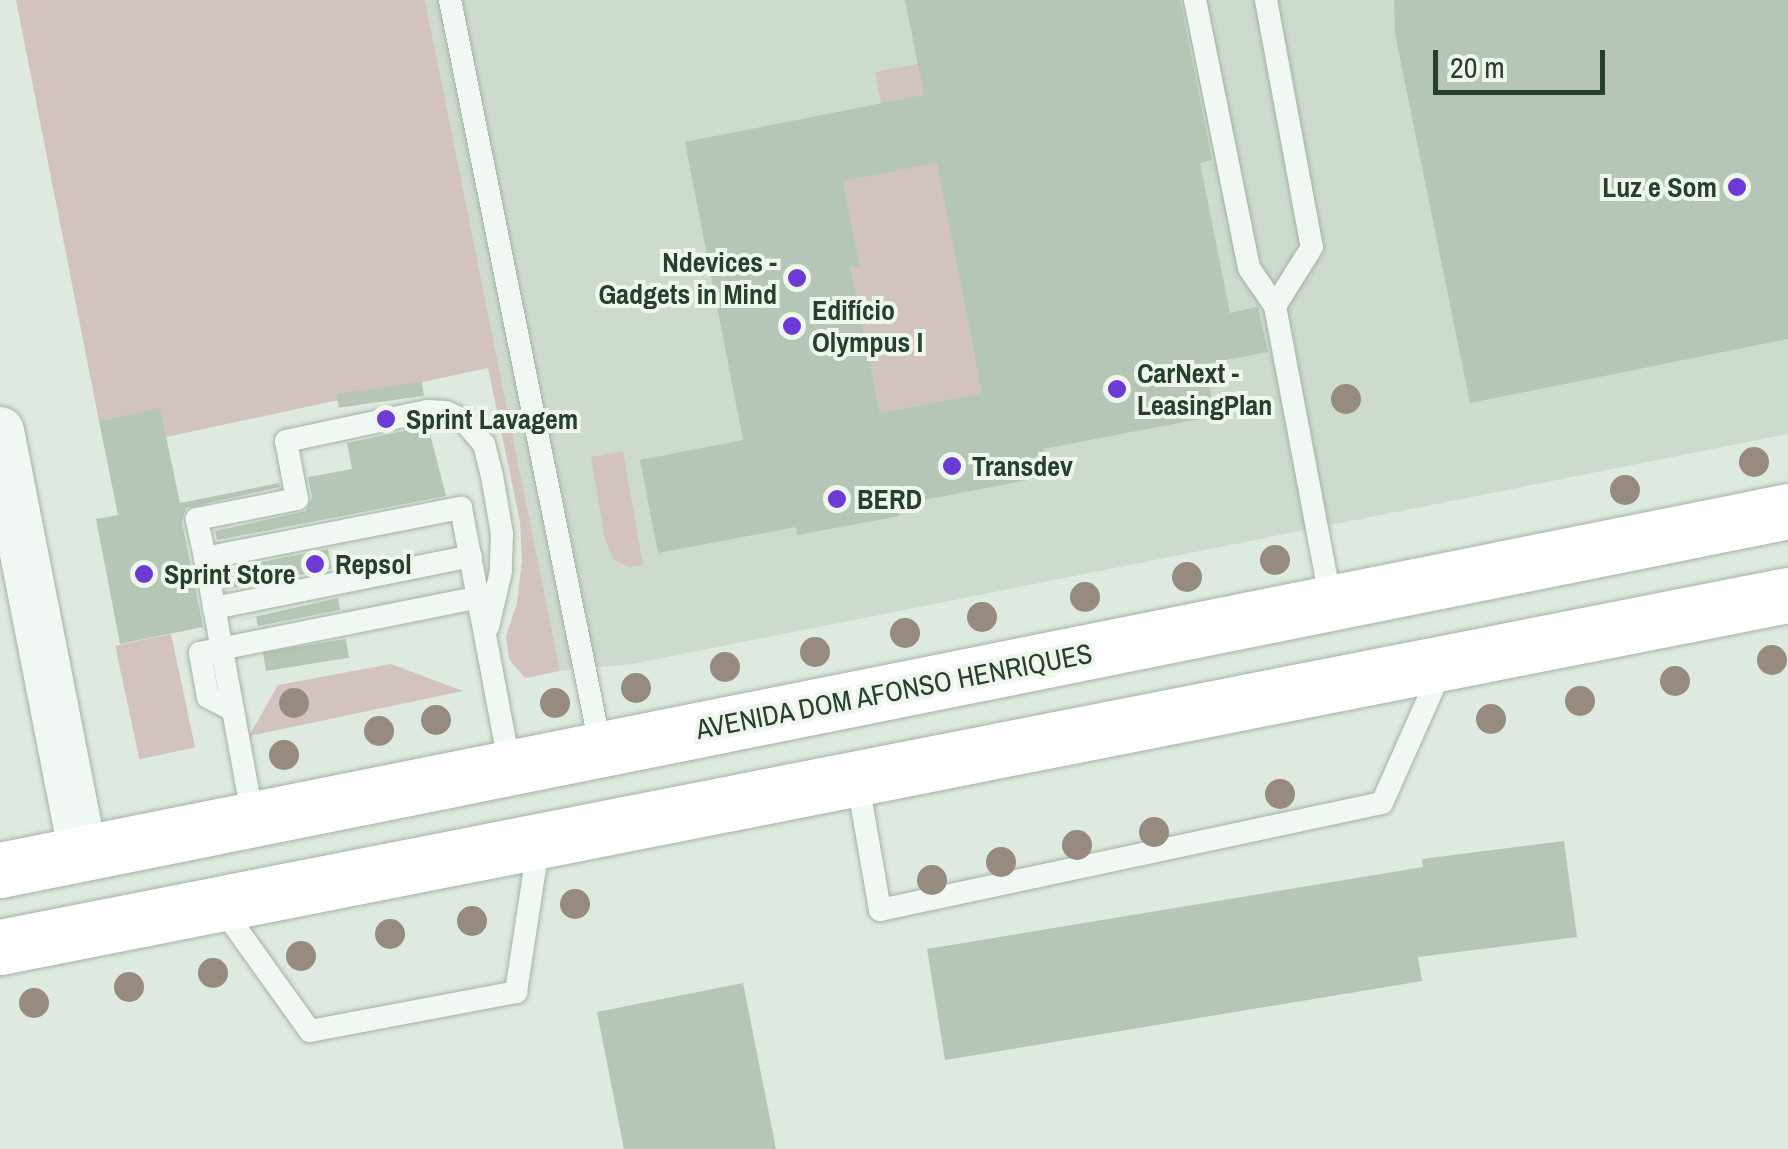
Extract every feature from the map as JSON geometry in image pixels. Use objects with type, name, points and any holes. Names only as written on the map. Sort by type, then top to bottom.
[{"type":"main road","name":"AVENIDA DOM AFONSO HENRIQUES","points":[[0,870],[1788,511]]},
{"type":"main road","points":[[0,947],[1788,595]]},
{"type":"street","points":[[0,432],[84,854]]},
{"type":"lane","points":[[450,0],[601,750]]},
{"type":"lane","points":[[1195,0],[1248,268],[1275,306],[1331,603]]},
{"type":"lane","points":[[1266,0],[1312,246],[1275,306]]},
{"type":"lane","points":[[254,820],[197,519],[297,499],[286,441],[428,411],[446,412],[463,420],[484,444],[502,534],[501,571],[486,636]]},
{"type":"lane","points":[[205,558],[461,508],[510,768]]},
{"type":"lane","points":[[214,608],[471,556]]},
{"type":"lane","points":[[222,650],[479,597]]},
{"type":"lane","points":[[857,778],[880,910],[1382,803],[1444,663]]},
{"type":"lane","points":[[219,904],[310,1031],[516,992],[539,841]]},
{"type":"shaded area","points":[[16,0],[425,0],[560,671],[525,678],[509,659],[506,636],[517,603],[522,561],[520,522],[488,368],[166,437],[160,409],[99,421]]},
{"type":"shaded area","points":[[425,0],[1788,0],[1788,434],[632,664],[560,671]]},
{"type":"shaded area","points":[[918,64],[976,361],[1030,384],[880,413],[851,268],[860,266],[843,181],[885,173],[873,105],[881,103],[875,72]]},
{"type":"shaded area","points":[[623,451],[643,565],[629,567],[614,560],[605,540],[591,457]]},
{"type":"shaded area","points":[[171,634],[195,747],[139,759],[115,646]]},
{"type":"shaded area","points":[[391,664],[463,691],[249,736],[278,685]]},
{"type":"building","points":[[905,0],[1180,0],[1212,160],[1200,163],[1230,313],[1258,307],[1268,352],[1205,364],[1215,416],[1043,449],[1049,476],[897,505],[900,516],[797,535],[796,527],[658,553],[640,460],[743,440],[685,142],[924,95]],"holes":[[[937,163],[982,393],[880,413],[851,268],[860,266],[843,181]]]},
{"type":"building","points":[[1394,0],[1788,0],[1788,339],[1470,403],[1395,34]]},
{"type":"building","points":[[422,382],[424,396],[339,408],[337,394]]},
{"type":"building","points":[[160,408],[180,503],[279,483],[280,487],[186,508],[182,522],[203,627],[120,644],[96,519],[118,515],[99,421]]},
{"type":"building","points":[[428,426],[446,496],[217,540],[215,531],[306,511],[312,497],[308,477],[352,469],[347,443]]},
{"type":"building","points":[[328,549],[332,569],[226,589],[222,570]]},
{"type":"building","points":[[338,598],[340,610],[258,626],[256,617],[232,622]]},
{"type":"building","points":[[346,639],[349,658],[266,671],[263,652]]},
{"type":"building","points":[[1564,841],[1577,937],[1418,957],[1422,981],[945,1060],[927,949],[1423,867],[1422,859]]},
{"type":"building","points":[[743,983],[776,1149],[624,1149],[597,1012]]},
{"type":"place","name":"Luz e Som","points":[[1737,187]]},
{"type":"place","name":"Ndevices - Gadgets in Mind","points":[[797,278]]},
{"type":"place","name":"Edifício Olympus I","points":[[792,326]]},
{"type":"place","name":"CarNext - LeasingPlan","points":[[1117,389]]},
{"type":"place","name":"Sprint Lavagem","points":[[386,419]]},
{"type":"place","name":"Transdev","points":[[952,466]]},
{"type":"place","name":"BERD","points":[[837,499]]},
{"type":"place","name":"Repsol","points":[[315,564]]},
{"type":"place","name":"Sprint Store","points":[[144,574]]}]
